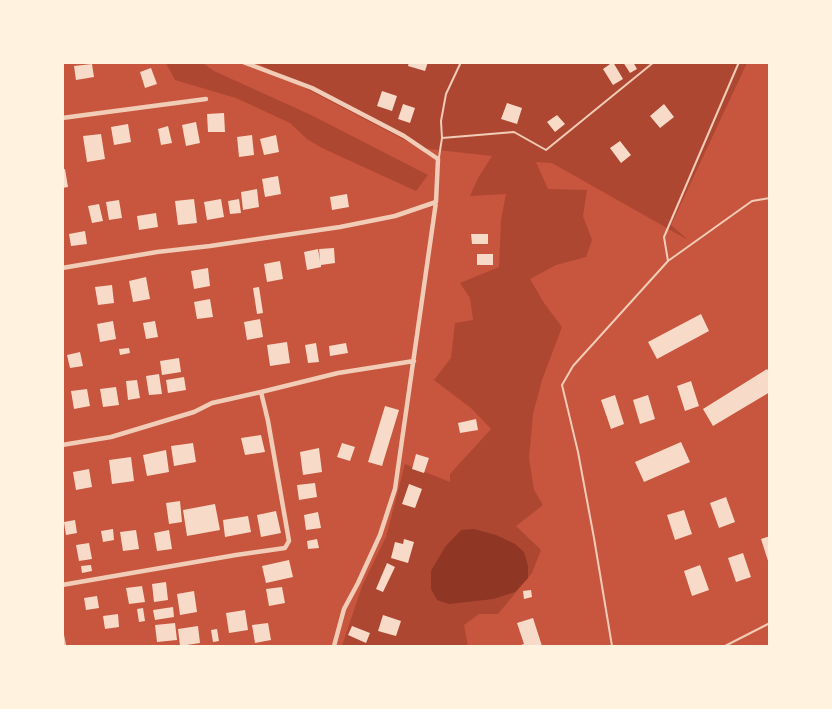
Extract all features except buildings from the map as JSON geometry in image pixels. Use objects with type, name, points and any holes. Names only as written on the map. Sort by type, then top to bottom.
[{"type":"street","points":[[243,62],[312,88],[404,136],[438,160],[436,202],[395,489],[380,535],[344,609],[334,646]]},
{"type":"street","points":[[62,118],[206,99]]},
{"type":"street","points":[[62,268],[156,252],[340,227],[395,216],[436,202]]},
{"type":"street","points":[[62,445],[111,437],[194,412],[212,403],[338,373],[414,361]]},
{"type":"street","points":[[62,585],[285,548],[289,541],[268,421],[261,392]]},
{"type":"street","points":[[62,636],[64,646]]},
{"type":"lane","points":[[438,160],[442,138],[441,121],[446,94],[461,62]]},
{"type":"lane","points":[[442,138],[514,132],[546,150],[654,62]]},
{"type":"lane","points":[[668,261],[664,237],[739,62]]},
{"type":"lane","points":[[612,646],[578,452],[562,385],[573,366],[668,261],[752,201],[770,198]]},
{"type":"lane","points":[[725,646],[770,623]]},
{"type":"shaded area","points":[[166,63],[203,63],[214,71],[311,115],[428,175],[416,191],[322,148],[307,139],[290,123],[236,98],[175,80]]},
{"type":"shaded area","points":[[257,63],[747,63],[671,225],[688,240],[552,163],[536,162],[548,189],[587,190],[583,216],[592,240],[586,257],[556,265],[530,279],[544,303],[562,327],[542,380],[533,414],[529,458],[534,490],[543,505],[516,526],[541,550],[532,573],[498,614],[479,614],[464,625],[468,646],[342,646],[362,586],[386,537],[405,464],[450,482],[450,474],[491,429],[472,409],[434,380],[451,358],[455,323],[473,320],[470,298],[460,283],[499,267],[501,220],[506,194],[470,196],[478,178],[492,156],[420,148]]},
{"type":"shaded area","points":[[474,529],[496,535],[515,544],[524,552],[528,566],[528,578],[515,592],[493,599],[449,604],[437,600],[431,589],[431,571],[445,547],[461,530]]}]
